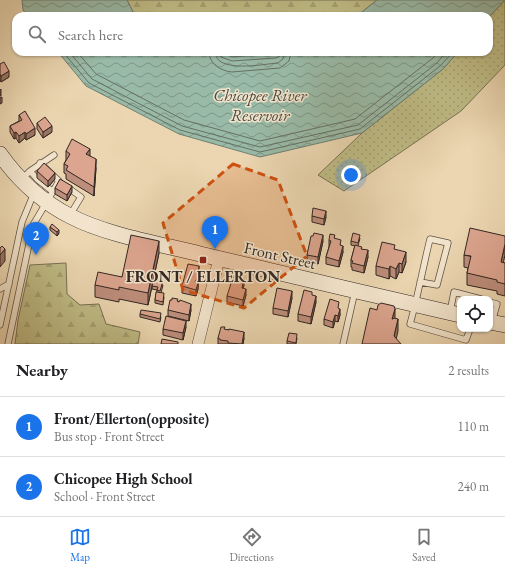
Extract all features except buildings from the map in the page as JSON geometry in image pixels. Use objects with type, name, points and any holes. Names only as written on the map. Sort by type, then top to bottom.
[{"type":"main road","name":"Front Street","points":[[0,154],[25,175],[34,193],[49,196],[70,216],[97,227],[125,236],[219,259],[455,314]]},
{"type":"street","points":[[198,344],[219,259]]},
{"type":"lane","points":[[25,175],[40,163],[54,155]]},
{"type":"lane","points":[[40,163],[59,181],[81,197],[70,216]]},
{"type":"lane","points":[[25,175],[37,179],[49,196]]},
{"type":"lane","points":[[8,344],[33,225],[59,181]]},
{"type":"lane","points":[[0,325],[22,222],[34,193]]},
{"type":"lane","points":[[420,282],[438,285],[448,243],[430,239],[420,282],[416,304],[410,324],[466,340],[469,332]]},
{"type":"lane","points":[[0,289],[9,284]]},
{"type":"lane","points":[[343,344],[355,291]]},
{"type":"lane","points":[[455,314],[454,292],[469,296]]},
{"type":"lane","points":[[493,303],[497,304],[496,323]]},
{"type":"highlighted area","points":[[233,164],[278,180],[307,256],[244,308],[183,290],[163,223]]},
{"type":"green space","points":[[127,0],[377,0],[362,12],[133,12]]},
{"type":"green space","points":[[505,0],[505,65],[461,111],[344,191],[318,175],[362,133],[443,69],[454,56],[493,56],[493,13]]},
{"type":"green space","points":[[66,263],[67,294],[80,305],[99,304],[106,324],[140,332],[138,344],[15,344],[18,320],[30,265]]},
{"type":"water","points":[[22,0],[127,0],[133,12],[25,12]]},
{"type":"water","points":[[377,0],[505,0],[493,13],[362,12]]},
{"type":"water","name":"Chicopee River Reservoir","points":[[61,56],[454,56],[443,69],[362,133],[260,157],[179,134],[86,86]]},
{"type":"place","name":"Front/Ellerton(opposite)","points":[[215,249]]},
{"type":"place","name":"Chicopee High School","points":[[36,255]]},
{"type":"place","name":"FRONT / ELLERTON","points":[[203,260]]}]
